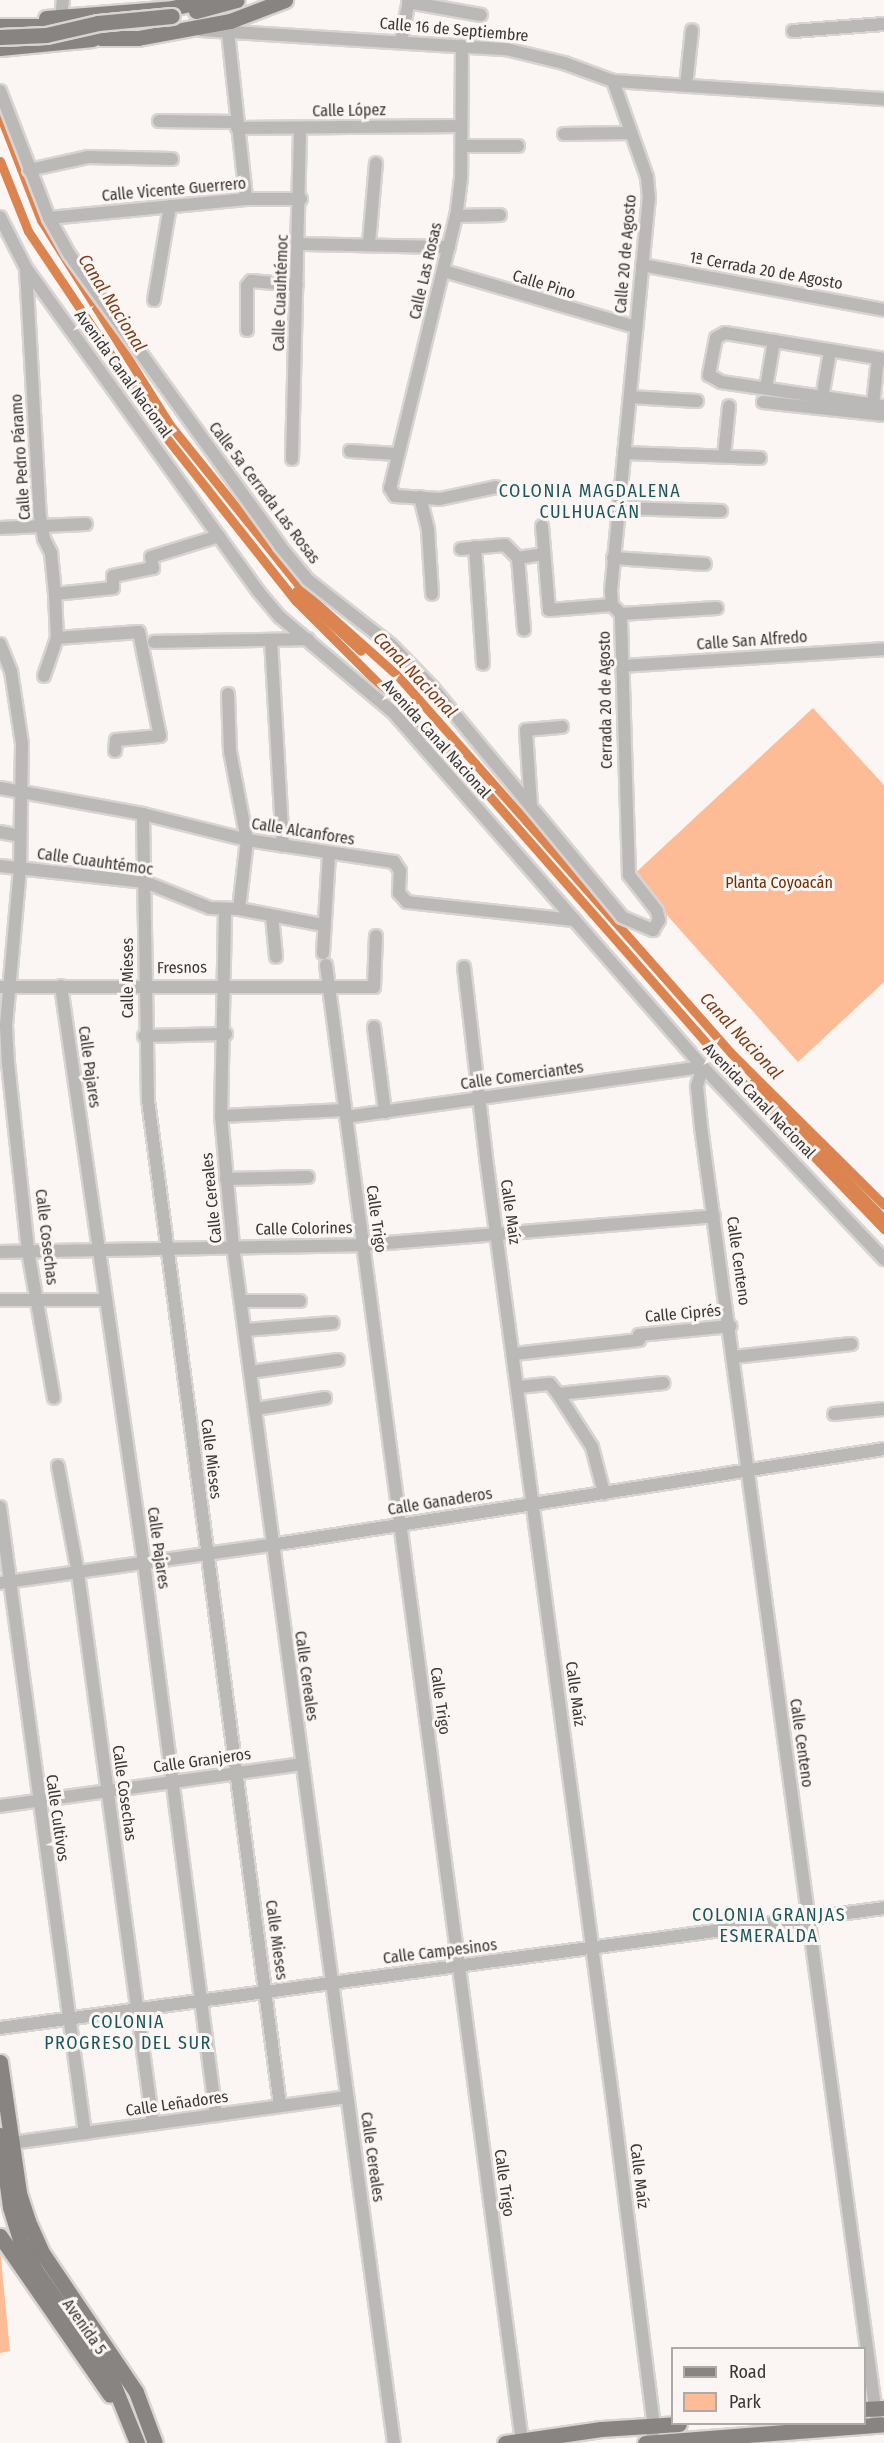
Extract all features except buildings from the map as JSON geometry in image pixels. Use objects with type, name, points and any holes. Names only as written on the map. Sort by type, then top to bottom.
[{"type":"main road","points":[[0,37],[46,35],[98,23],[172,16],[237,0]]},
{"type":"main road","points":[[0,48],[102,38],[138,38],[196,30],[246,17],[285,0]]},
{"type":"main road","points":[[0,18],[62,18],[202,1]]},
{"type":"main road","points":[[0,26],[48,26],[102,38]]},
{"type":"main road","points":[[0,2062],[10,2207],[20,2240],[36,2271],[112,2381],[137,2443]]},
{"type":"main road","name":"Avenida 5","points":[[6,2139],[19,2193],[39,2246],[136,2392],[155,2443]]},
{"type":"main road","name":"Avenida 5","points":[[0,2236],[109,2394],[128,2443]]},
{"type":"main road","points":[[866,2424],[881,2424]]},
{"type":"main road","points":[[505,2443],[601,2429],[671,2425]]},
{"type":"main road","points":[[649,2443],[774,2437],[838,2425]]},
{"type":"main road","points":[[574,2443],[604,2439],[647,2427]]},
{"type":"street","points":[[62,18],[63,0]]},
{"type":"street","points":[[401,40],[408,1],[481,15]]},
{"type":"street","points":[[793,31],[884,24]]},
{"type":"street","name":"Calle 16 de Septiembre","points":[[196,30],[401,40],[462,46],[534,55],[613,81],[884,99]]},
{"type":"street","points":[[686,86],[692,30]]},
{"type":"street","points":[[228,32],[236,125],[246,199]]},
{"type":"street","name":"Calle Las Rosas","points":[[420,497],[395,496],[390,488],[456,216],[462,146],[462,46]]},
{"type":"street","name":"Calle 20 de Agosto","points":[[613,81],[647,177],[649,199],[636,327]]},
{"type":"street","name":"Calle 5a Cerrada Las Rosas","points":[[0,91],[49,218],[81,271],[301,572],[391,645],[424,678],[622,917],[653,930]]},
{"type":"street","name":"Calle López","points":[[159,122],[300,129],[461,126]]},
{"type":"street","name":"Calle Cuauhtémoc","points":[[292,459],[300,244],[300,129]]},
{"type":"street","points":[[564,134],[631,134]]},
{"type":"street","points":[[462,146],[518,146]]},
{"type":"street","points":[[29,170],[88,157],[172,159]]},
{"type":"street","points":[[369,243],[375,164]]},
{"type":"street","name":"Calle Vicente Guerrero","points":[[49,218],[246,199],[301,199]]},
{"type":"street","points":[[154,300],[170,206]]},
{"type":"street","points":[[456,216],[500,215]]},
{"type":"street","name":"Avenida Canal Nacional","points":[[0,217],[6,244],[26,268],[280,617],[393,712],[572,920],[703,1067],[884,1259]]},
{"type":"street","points":[[300,244],[369,243],[449,247]]},
{"type":"street","name":"1ª Cerrada 20 de Agosto","points":[[642,265],[884,310]]},
{"type":"street","name":"Calle Pedro Páramo","points":[[26,268],[42,525],[51,553],[57,638],[44,676]]},
{"type":"street","name":"Calle Pino","points":[[444,271],[636,327]]},
{"type":"street","points":[[248,330],[247,286],[251,281],[297,285]]},
{"type":"street","points":[[542,526],[547,604],[551,611],[612,605],[613,558],[620,508],[636,327]]},
{"type":"street","points":[[721,333],[830,351],[881,359],[878,405],[721,382],[709,375],[716,338],[721,333]]},
{"type":"street","points":[[766,388],[774,341]]},
{"type":"street","points":[[822,398],[830,351]]},
{"type":"street","points":[[630,397],[697,401]]},
{"type":"street","points":[[763,402],[884,415]]},
{"type":"street","points":[[724,456],[729,406]]},
{"type":"street","points":[[350,452],[397,454]]},
{"type":"street","points":[[624,453],[760,458]]},
{"type":"street","points":[[432,594],[428,530],[420,497],[440,499],[496,487]]},
{"type":"street","points":[[620,508],[721,512]]},
{"type":"street","points":[[0,528],[86,524]]},
{"type":"street","points":[[55,594],[114,588],[113,576],[153,568],[151,557],[219,536]]},
{"type":"street","points":[[461,549],[505,545],[518,558],[524,630]]},
{"type":"street","points":[[475,547],[483,664]]},
{"type":"street","points":[[518,558],[543,554]]},
{"type":"street","points":[[613,558],[705,564]]},
{"type":"street","name":"Cerrada 20 de Agosto","points":[[612,605],[621,614],[629,875],[657,911],[659,920],[653,930]]},
{"type":"street","points":[[621,614],[717,608]]},
{"type":"street","points":[[57,638],[139,632],[160,736],[116,740],[115,751]]},
{"type":"street","points":[[154,642],[308,639]]},
{"type":"street","points":[[271,640],[283,846]]},
{"type":"street","name":"Calle Cosechas","points":[[0,645],[11,670],[19,711],[21,793],[20,868],[4,987],[4,1065],[28,1251],[54,1398]]},
{"type":"street","name":"Calle San Alfredo","points":[[622,666],[884,649]]},
{"type":"street","points":[[228,694],[230,751],[247,840],[239,909]]},
{"type":"street","points":[[531,807],[526,730],[562,727]]},
{"type":"street","name":"Calle Alcanfores","points":[[0,788],[143,814],[247,840],[394,862],[400,871],[399,893],[407,902],[572,920]]},
{"type":"street","name":"Calle Mieses","points":[[143,814],[144,1036],[148,1100],[280,2105]]},
{"type":"street","points":[[0,832],[20,836]]},
{"type":"street","name":"Calle Trigo","points":[[329,854],[323,925],[325,959],[522,2440]]},
{"type":"street","name":"Calle Cuauhtémoc","points":[[0,866],[145,882],[225,910],[239,909],[323,925]]},
{"type":"street","name":"Calle Cereales","points":[[225,910],[226,1034],[221,1116],[233,1246],[256,1409],[271,1545],[394,2443]]},
{"type":"street","points":[[272,915],[276,957]]},
{"type":"street","name":"Fresnos","points":[[4,987],[225,984],[374,987],[376,936]]},
{"type":"street","name":"Calle Maíz","points":[[464,967],[478,1100],[519,1387],[532,1504],[592,1948],[649,2443]]},
{"type":"street","name":"Calle Pajares","points":[[61,986],[104,1300],[144,1563],[216,2115]]},
{"type":"street","points":[[374,1027],[385,1112]]},
{"type":"street","points":[[144,1036],[226,1034]]},
{"type":"street","name":"Calle Comerciantes","points":[[221,1116],[385,1112],[703,1067]]},
{"type":"street","name":"Calle Centeno","points":[[703,1067],[697,1086],[866,2347]]},
{"type":"street","points":[[226,1179],[308,1177]]},
{"type":"street","name":"Calle Colorines","points":[[0,1252],[98,1248],[363,1245],[714,1216]]},
{"type":"street","points":[[0,1299],[104,1300]]},
{"type":"street","points":[[241,1301],[300,1301]]},
{"type":"street","points":[[245,1330],[333,1323]]},
{"type":"street","name":"Calle Ciprés","points":[[514,1354],[639,1340],[639,1335],[730,1326]]},
{"type":"street","points":[[734,1357],[851,1344]]},
{"type":"street","points":[[250,1372],[338,1360]]},
{"type":"street","points":[[558,1394],[663,1383]]},
{"type":"street","points":[[519,1387],[550,1384],[592,1447],[604,1493]]},
{"type":"street","points":[[256,1409],[325,1398]]},
{"type":"street","points":[[834,1414],[884,1409]]},
{"type":"street","name":"Calle Ganaderos","points":[[5,1582],[271,1545],[884,1449]]},
{"type":"street","name":"Calle Cosechas","points":[[58,1466],[78,1573],[153,2124]]},
{"type":"street","name":"Calle Cultivos","points":[[0,1507],[5,1582],[85,2133]]},
{"type":"street","name":"Calle Granjeros","points":[[0,1806],[302,1764]]},
{"type":"street","name":"Calle Campesinos","points":[[0,2028],[884,1908]]},
{"type":"street","name":"Calle Leñadores","points":[[6,2139],[85,2133],[347,2097]]},
{"type":"street","name":"Calle Centeno","points":[[866,2349],[874,2408],[881,2424]]},
{"type":"green space","name":"Planta Coyoacán","points":[[813,708],[884,785],[884,982],[798,1062],[632,876]]},
{"type":"green space","points":[[0,2248],[10,2351],[0,2353]]},
{"type":"waterway","name":"Canal Nacional","points":[[0,115],[41,220],[170,425],[306,594],[398,676],[732,1054],[884,1205]]},
{"type":"waterway","name":"Canal Nacional","points":[[0,161],[28,231],[165,436],[296,601],[478,783],[724,1063],[884,1229]]},
{"type":"waterway","name":"Canal Nacional","points":[[296,591],[361,651]]},
{"type":"waterway","name":"Canal Nacional","points":[[753,1083],[884,1219]]},
{"type":"district","name":"COLONIA MAGDALENA CULHUACÁN","points":[[590,502]]},
{"type":"district","name":"COLONIA GRANJAS ESMERALDA","points":[[769,1926]]},
{"type":"district","name":"COLONIA PROGRESO DEL SUR","points":[[128,2033]]}]
